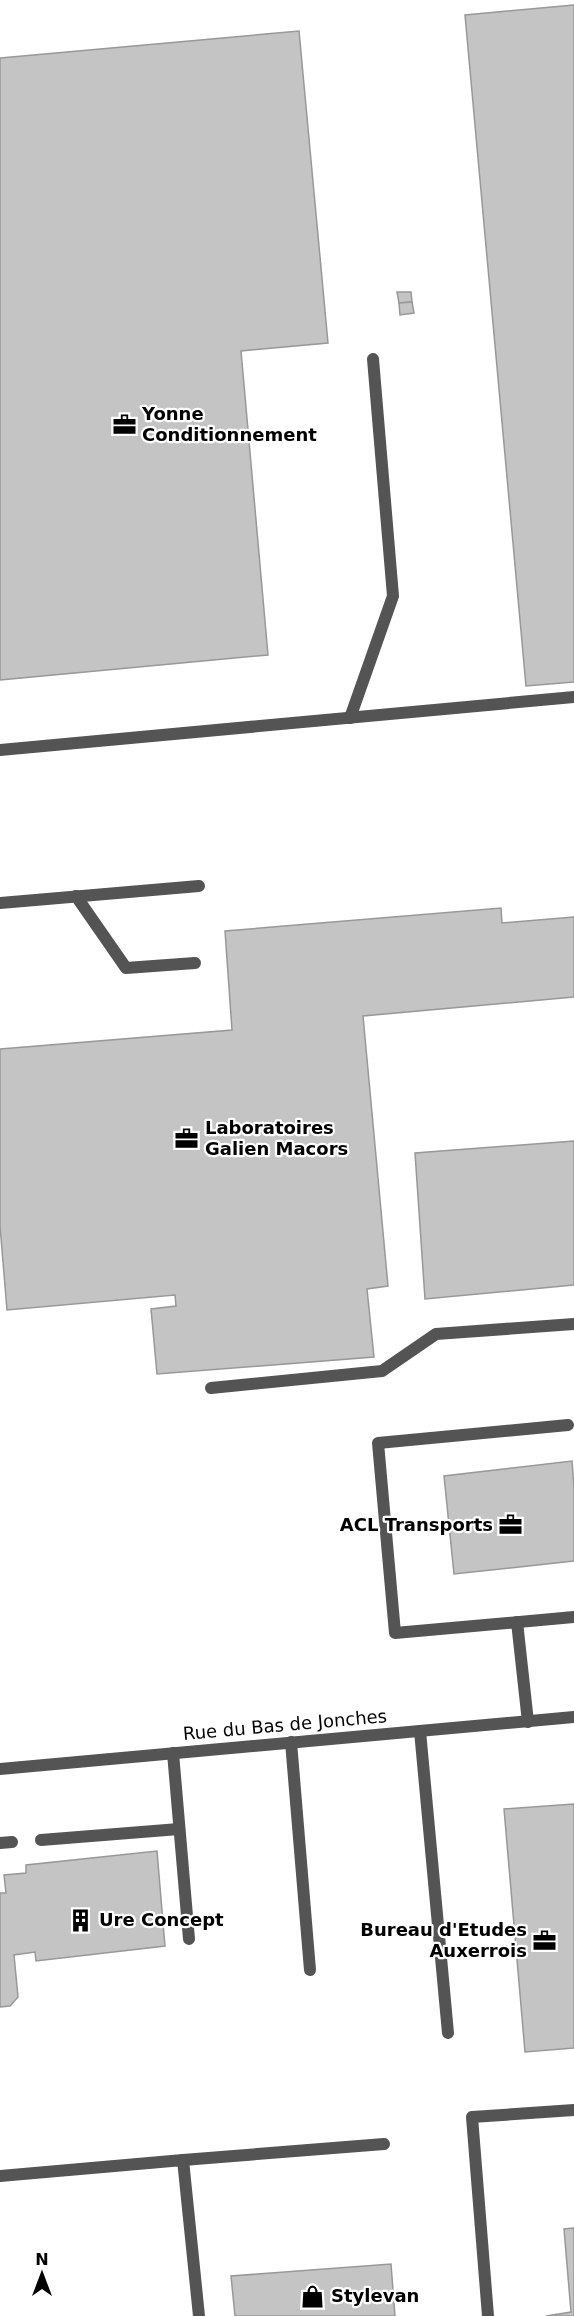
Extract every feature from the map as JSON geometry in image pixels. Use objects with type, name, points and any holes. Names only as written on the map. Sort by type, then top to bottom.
[{"type":"street","points":[[350,718],[393,596],[373,359]]},
{"type":"street","points":[[0,750],[574,697]]},
{"type":"street","points":[[0,903],[199,886]]},
{"type":"street","points":[[76,896],[126,968],[195,963]]},
{"type":"street","points":[[211,1388],[382,1371],[436,1334],[574,1324]]},
{"type":"street","points":[[568,1425],[378,1443],[394,1633],[574,1617]]},
{"type":"street","points":[[517,1622],[528,1722]]},
{"type":"street","name":"Rue du Bas de Jonches","points":[[0,1769],[574,1717]]},
{"type":"street","points":[[420,1731],[448,2033]]},
{"type":"street","points":[[291,1742],[310,1970]]},
{"type":"street","points":[[173,1753],[189,1939]]},
{"type":"street","points":[[41,1840],[179,1829]]},
{"type":"street","points":[[488,2316],[472,2117],[574,2110]]},
{"type":"street","points":[[0,2176],[384,2144]]},
{"type":"street","points":[[183,2160],[199,2316]]},
{"type":"building","points":[[574,5],[574,682],[526,686],[465,15]]},
{"type":"building","name":"Yonne Conditionnement","points":[[299,31],[328,343],[241,351],[268,655],[0,680],[0,58]]},
{"type":"building","points":[[397,292],[411,292],[412,302],[399,303]]},
{"type":"building","points":[[412,302],[414,313],[400,315],[399,303]]},
{"type":"building","name":"Laboratoires Galien Macors","points":[[501,908],[502,923],[574,917],[574,997],[363,1016],[388,1286],[367,1289],[374,1357],[157,1374],[151,1309],[176,1306],[175,1295],[7,1310],[0,1226],[0,1049],[232,1030],[225,931]]},
{"type":"building","points":[[574,1141],[574,1285],[425,1299],[415,1153]]},
{"type":"building","name":"ACL Transports","points":[[572,1461],[574,1561],[454,1574],[444,1476]]},
{"type":"building","name":"Bureau d'Etudes Auxerrois","points":[[574,1804],[574,2048],[525,2052],[504,1809]]},
{"type":"building","name":"Ure Concept","points":[[157,1851],[165,1946],[36,1961],[35,1952],[14,1955],[18,1997],[10,2006],[0,2007],[0,1893],[6,1893],[4,1875],[26,1873],[26,1865]]},
{"type":"building","points":[[574,2228],[574,2316],[546,2316],[571,2312],[564,2229]]},
{"type":"building","name":"Stylevan","points":[[391,2264],[395,2316],[235,2316],[231,2276]]},
{"type":"place","name":"Yonne Conditionnement","points":[[124,424]]},
{"type":"place","name":"Laboratoires Galien Macors","points":[[187,1138]]},
{"type":"place","name":"ACL Transports","points":[[511,1525]]},
{"type":"place","name":"Ure Concept","points":[[81,1920]]},
{"type":"place","name":"Bureau d'Etudes Auxerrois","points":[[545,1940]]},
{"type":"place","name":"Stylevan","points":[[313,2296]]}]
